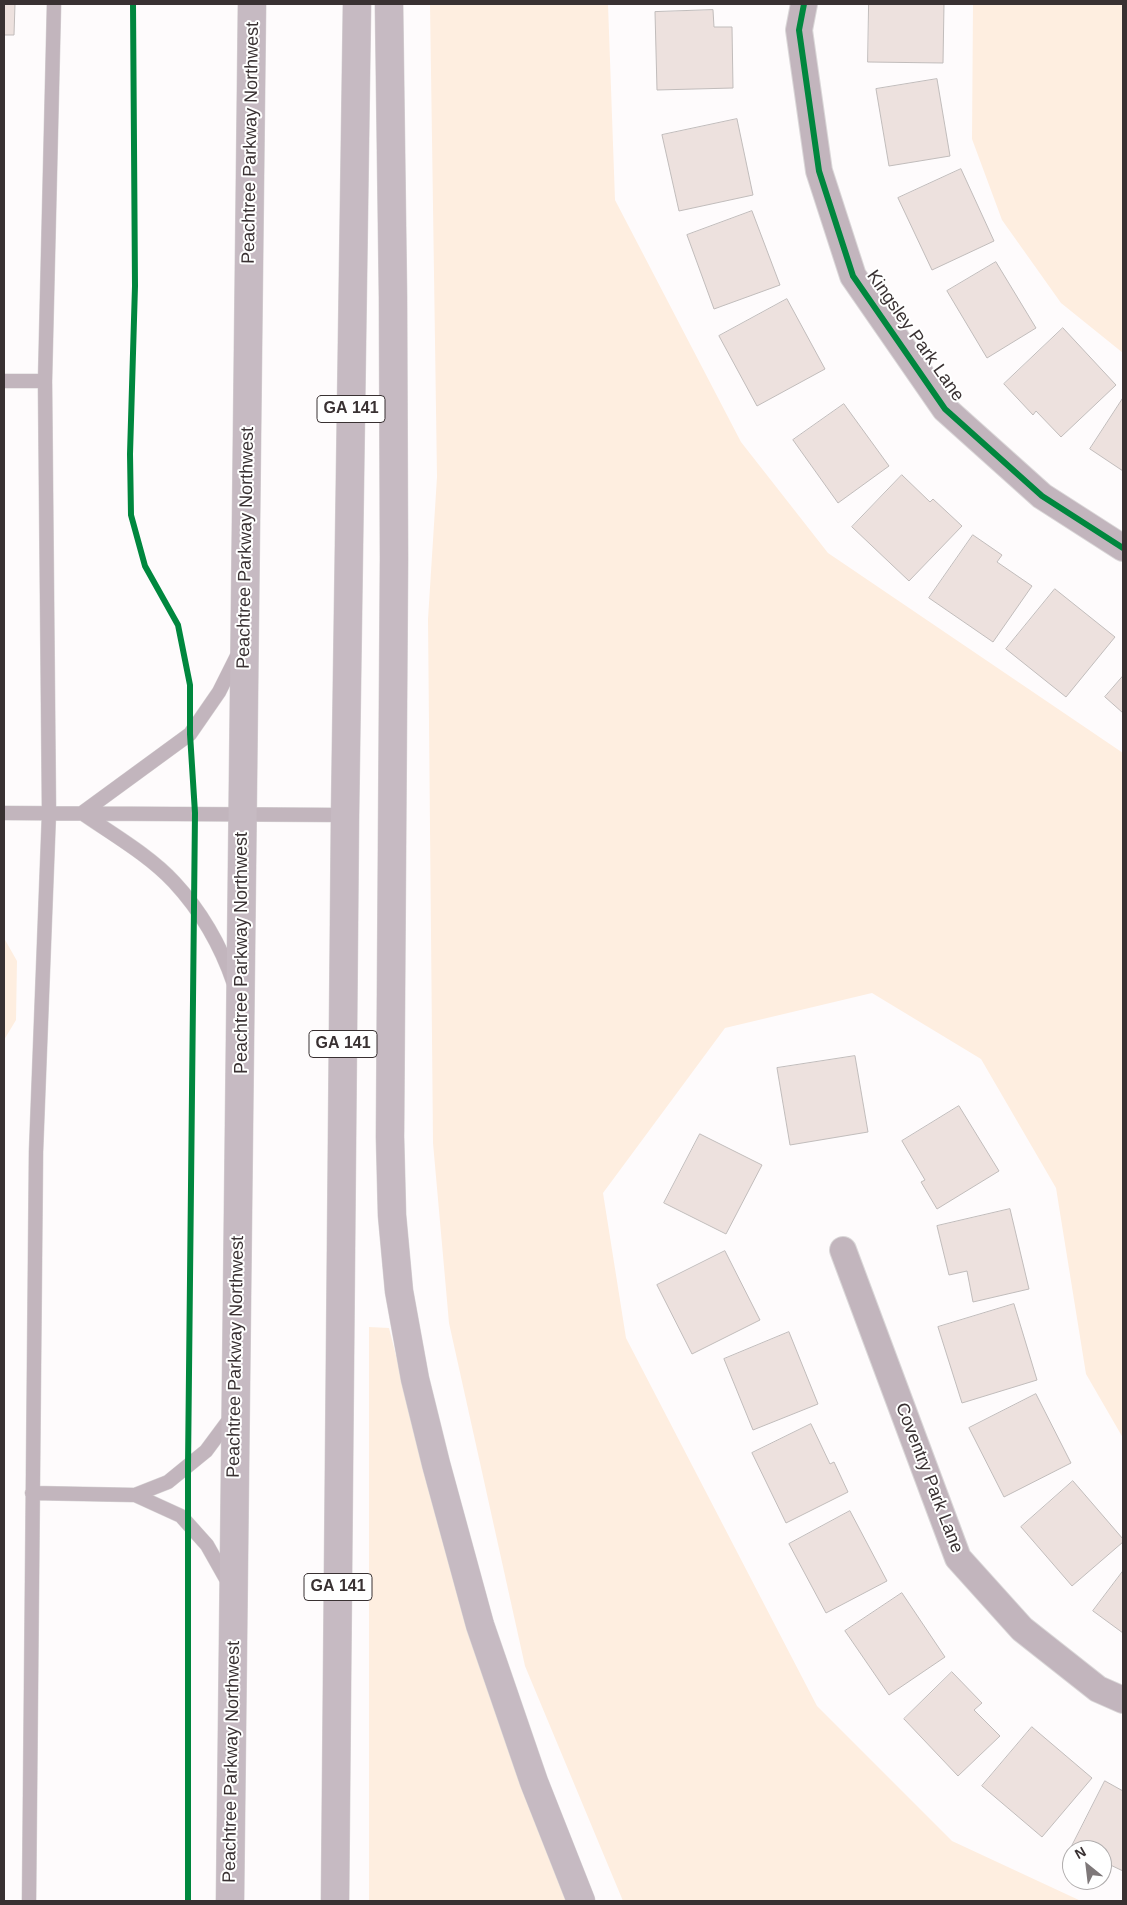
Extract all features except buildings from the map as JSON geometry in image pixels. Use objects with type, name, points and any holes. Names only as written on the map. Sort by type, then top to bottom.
[{"type":"highway","name":"Peachtree Parkway Northwest","points":[[229,1900],[242,1008],[244,643],[252,4]]},
{"type":"highway","name":"GA 141","points":[[335,1901],[345,815],[356,4]]},
{"type":"highway","points":[[389,4],[394,298],[390,1137],[392,1216],[399,1291],[422,1407],[480,1625],[534,1782],[582,1901]]},
{"type":"street","name":"Kingsley Park Lane","points":[[804,4],[799,30],[818,171],[853,276],[944,409],[1042,496],[1123,548]]},
{"type":"street","name":"Coventry Park Lane","points":[[843,1250],[958,1558],[1022,1629],[1098,1689],[1123,1700]]},
{"type":"lane","points":[[29,1901],[36,1152],[49,813],[45,381],[54,4]]},
{"type":"lane","points":[[4,381],[45,381]]},
{"type":"lane","points":[[82,813],[190,734],[219,692],[244,643]]},
{"type":"lane","points":[[4,813],[345,815]]},
{"type":"lane","points":[[82,813],[154,864],[174,882],[208,927],[230,974],[242,1008]]},
{"type":"lane","points":[[32,1493],[135,1495],[168,1482],[206,1451],[235,1412]]},
{"type":"lane","points":[[135,1495],[181,1516],[207,1545],[234,1593]]},
{"type":"shaded area","points":[[430,4],[608,4],[615,200],[741,442],[828,553],[1123,753],[1123,1438],[1086,1374],[1056,1188],[981,1059],[872,993],[725,1028],[603,1193],[626,1338],[817,1706],[952,1841],[1081,1901],[623,1901],[525,1666],[449,1323],[433,1143],[428,619],[437,477]]},
{"type":"shaded area","points":[[973,4],[1123,4],[1123,353],[1061,303],[1002,220],[972,139]]},
{"type":"shaded area","points":[[4,938],[17,961],[16,1020],[4,1040]]},
{"type":"shaded area","points":[[369,1327],[389,1328],[434,1505],[502,1729],[535,1823],[567,1901],[369,1901]]},
{"type":"cycle path","points":[[133,4],[135,286],[130,454],[131,515],[145,566],[178,625],[190,685],[190,734],[195,813],[188,1465],[188,1901]]},
{"type":"cycle path","points":[[804,4],[799,30],[819,171],[853,276],[945,409],[1042,496],[1123,548]]}]
